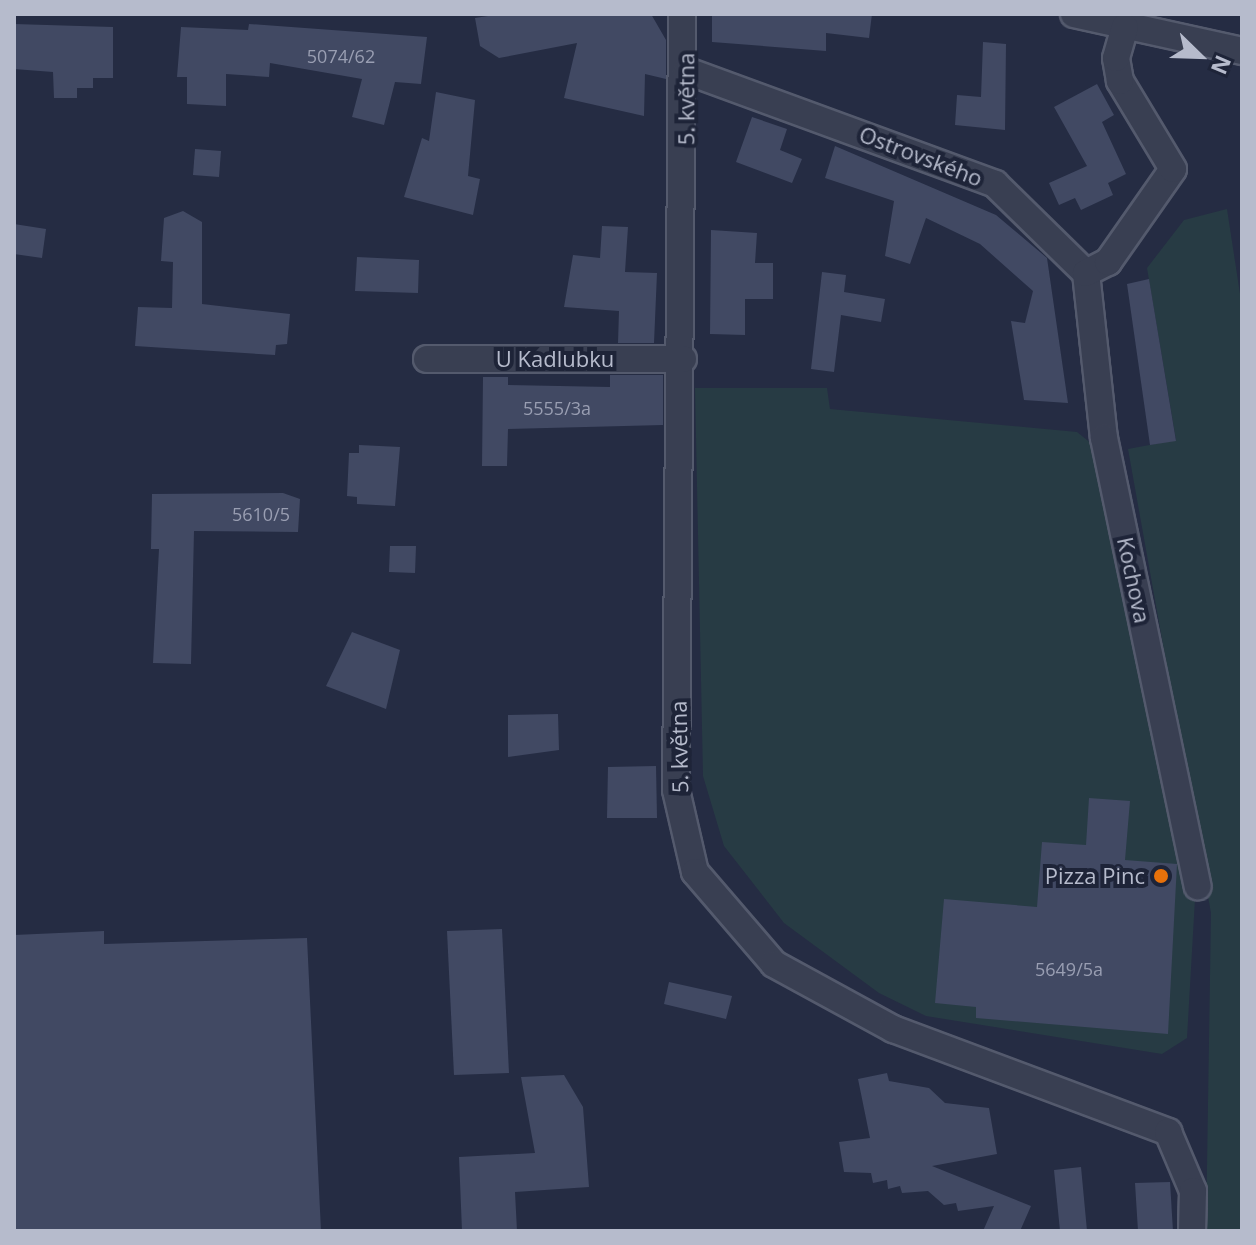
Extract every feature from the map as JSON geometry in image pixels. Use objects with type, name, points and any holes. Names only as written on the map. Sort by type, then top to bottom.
[{"type":"street","name":"5. května","points":[[682,14],[687,71],[676,790],[695,872],[774,964],[893,1029],[1168,1132],[1193,1191],[1192,1231]]},
{"type":"street","points":[[1074,14],[1242,51]]},
{"type":"street","points":[[1086,273],[1108,262],[1173,169],[1120,81],[1116,58],[1125,27]]},
{"type":"street","name":"Ostrovského","points":[[687,71],[995,184],[1086,273]]},
{"type":"street","name":"Kochova","points":[[1086,273],[1104,438],[1198,886]]},
{"type":"street","name":"U Kadlubku","points":[[427,359],[683,359]]},
{"type":"shaded area","points":[[1227,209],[1242,307],[1242,1231],[1206,1231],[1211,913],[1128,449],[1176,440],[1147,268],[1184,220]]},
{"type":"shaded area","points":[[695,388],[827,388],[830,409],[1077,432],[1097,448],[1195,899],[1187,1038],[1162,1054],[926,1016],[879,993],[784,923],[724,846],[703,776]]},
{"type":"building","points":[[501,14],[651,14],[666,40],[666,79],[645,74],[644,116],[564,98],[577,43],[499,58],[480,46],[475,18]]},
{"type":"building","points":[[712,14],[872,14],[869,38],[826,33],[826,51],[712,42]]},
{"type":"building","points":[[14,24],[113,27],[113,78],[93,78],[93,88],[77,88],[77,98],[54,98],[53,72],[14,69]]},
{"type":"building","points":[[249,24],[427,37],[421,84],[395,82],[384,125],[352,117],[362,79],[270,63],[269,77],[226,74],[226,106],[187,104],[187,77],[177,77],[181,27],[248,30]]},
{"type":"building","points":[[983,42],[1006,44],[1005,130],[955,125],[957,95],[981,97]]},
{"type":"building","points":[[1097,84],[1114,115],[1102,122],[1126,174],[1108,183],[1113,195],[1081,210],[1075,198],[1059,205],[1049,183],[1087,166],[1054,107]]},
{"type":"building","points":[[436,92],[475,100],[468,176],[480,179],[473,215],[404,197],[422,138],[429,141]]},
{"type":"building","points":[[752,117],[787,129],[780,150],[802,159],[792,183],[736,162]]},
{"type":"building","points":[[835,146],[996,215],[1047,258],[1068,403],[1024,400],[1011,321],[1025,323],[1033,291],[980,244],[926,218],[910,264],[885,256],[894,201],[825,178]]},
{"type":"building","points":[[195,149],[221,151],[219,177],[193,175]]},
{"type":"building","points":[[183,211],[202,222],[202,304],[290,314],[287,344],[276,345],[275,355],[135,346],[138,307],[172,308],[173,262],[161,261],[164,218]]},
{"type":"building","points":[[14,224],[46,229],[42,258],[14,254]]},
{"type":"building","points":[[602,226],[628,227],[625,272],[657,273],[654,343],[618,343],[619,311],[564,307],[573,255],[600,258]]},
{"type":"building","points":[[711,230],[757,233],[755,263],[773,263],[773,299],[745,299],[745,335],[710,334]]},
{"type":"building","points":[[357,257],[419,260],[418,293],[355,291]]},
{"type":"building","points":[[822,272],[846,275],[844,292],[885,299],[881,322],[841,315],[834,372],[811,369]]},
{"type":"building","points":[[1149,279],[1176,441],[1150,445],[1127,284]]},
{"type":"building","points":[[610,375],[663,375],[663,425],[508,429],[507,466],[482,466],[483,377],[508,377],[508,385],[610,387]]},
{"type":"building","points":[[359,445],[400,447],[395,506],[357,504],[357,497],[347,496],[349,453],[359,453]]},
{"type":"building","points":[[283,493],[300,499],[298,532],[194,531],[191,664],[153,663],[159,549],[151,549],[152,494]]},
{"type":"building","points":[[390,546],[416,546],[415,573],[389,572]]},
{"type":"building","points":[[352,632],[400,650],[386,709],[326,686]]},
{"type":"building","points":[[558,714],[559,750],[508,757],[508,715]]},
{"type":"building","points":[[656,766],[657,818],[607,818],[608,767]]},
{"type":"building","points":[[1089,798],[1130,801],[1125,860],[1177,864],[1168,1034],[976,1018],[976,1007],[935,1003],[944,899],[1037,907],[1042,842],[1086,845]]},
{"type":"building","points":[[502,929],[509,1073],[454,1075],[447,931]]},
{"type":"building","points":[[104,931],[104,944],[307,938],[321,1231],[14,1231],[14,935]]},
{"type":"building","points":[[669,982],[732,996],[726,1019],[664,1004]]},
{"type":"building","points":[[887,1073],[889,1081],[929,1088],[945,1103],[989,1108],[997,1154],[932,1166],[1031,1206],[1020,1231],[983,1231],[994,1206],[958,1211],[956,1203],[944,1205],[928,1191],[902,1193],[900,1186],[888,1189],[887,1180],[873,1183],[871,1173],[844,1172],[839,1142],[870,1138],[858,1079]]},
{"type":"building","points":[[564,1075],[583,1107],[589,1187],[515,1192],[517,1231],[462,1231],[459,1157],[535,1153],[521,1077]]},
{"type":"building","points":[[1081,1167],[1087,1231],[1060,1231],[1054,1170]]},
{"type":"building","points":[[1170,1182],[1173,1231],[1138,1231],[1135,1183]]},
{"type":"place","name":"Pizza Pinc","points":[[1161,876]]}]
